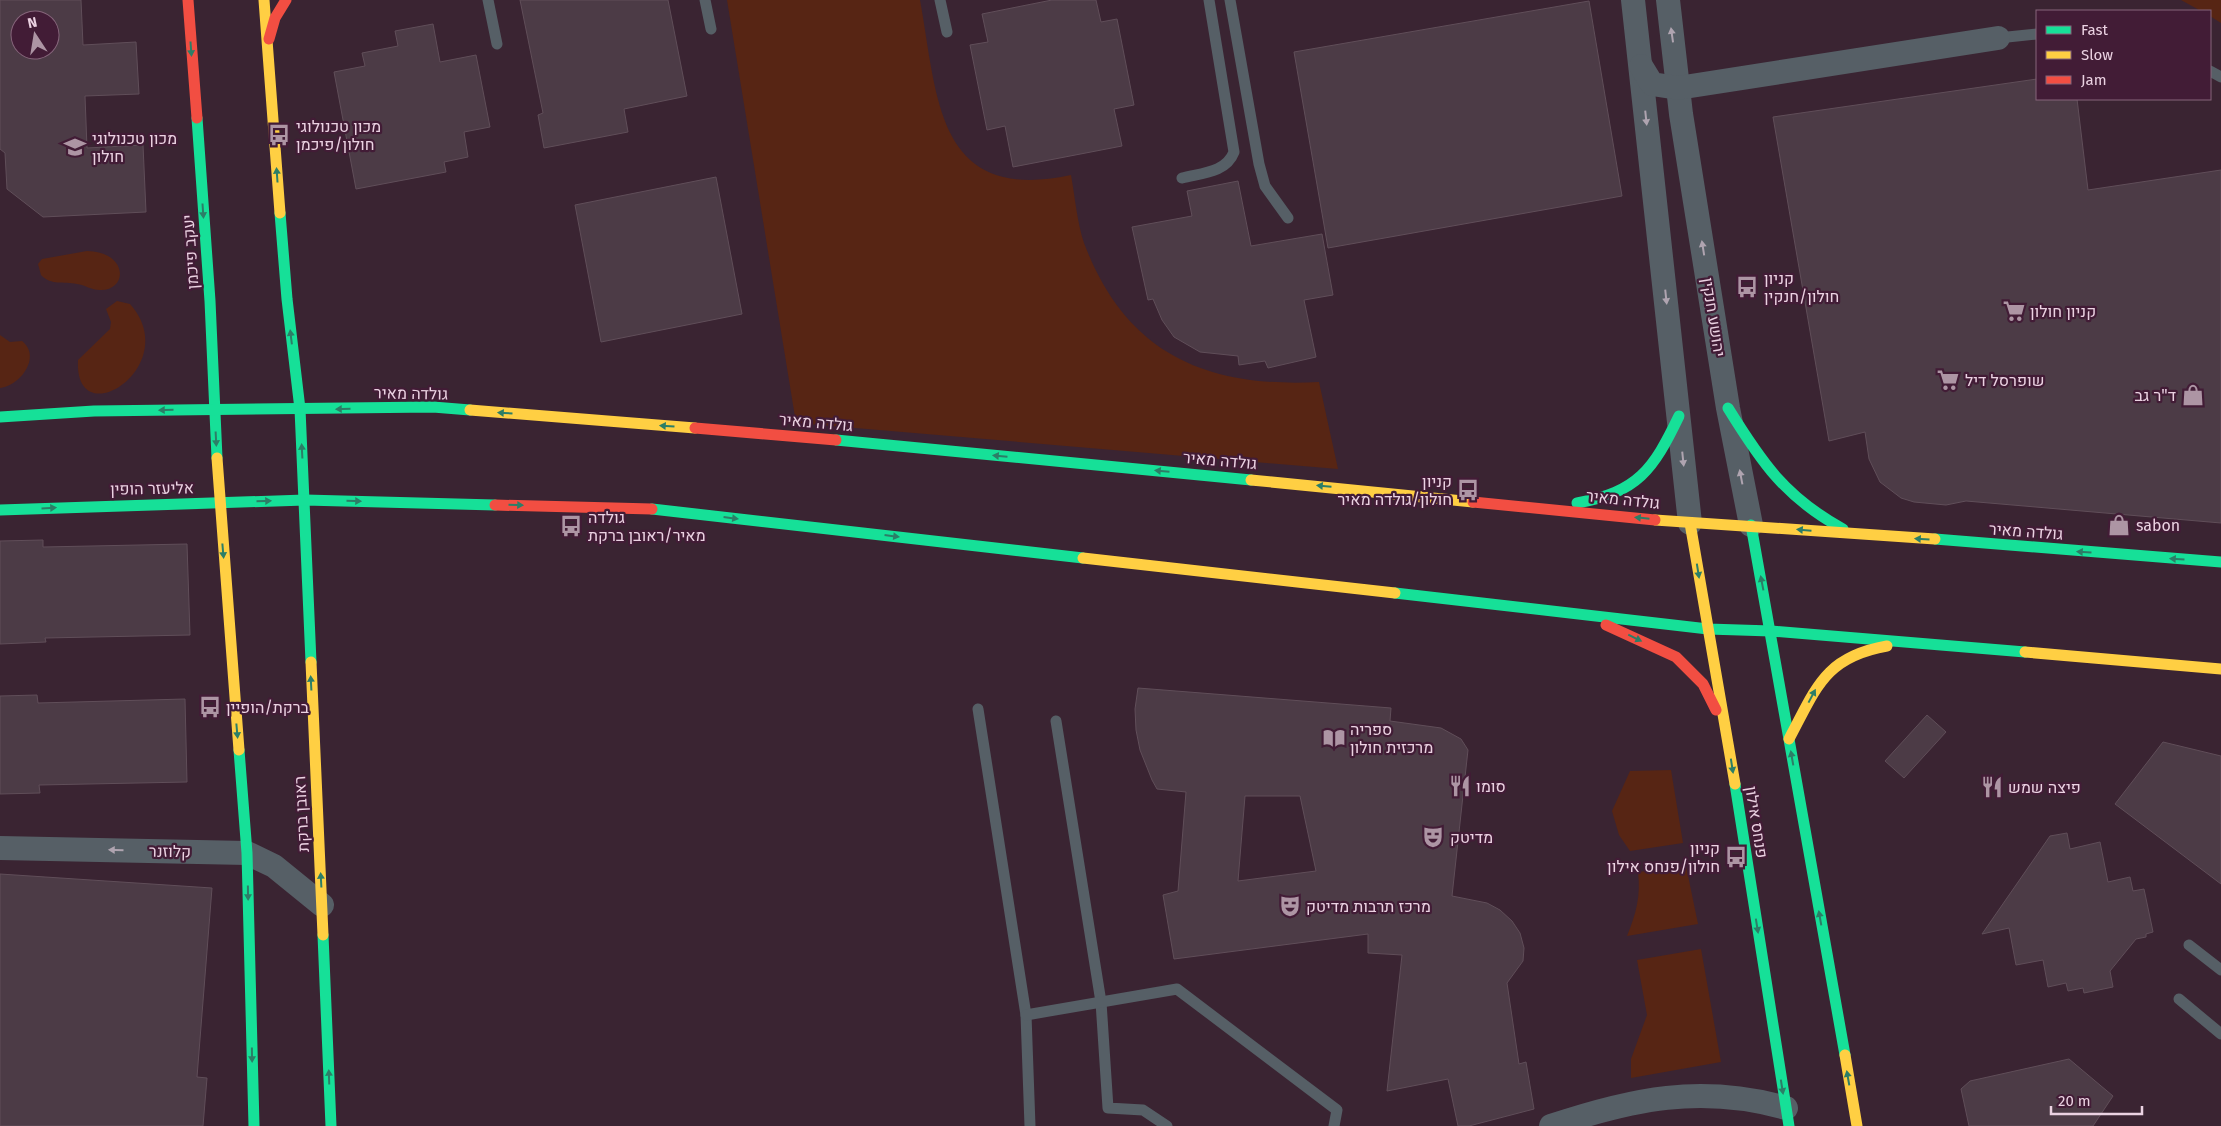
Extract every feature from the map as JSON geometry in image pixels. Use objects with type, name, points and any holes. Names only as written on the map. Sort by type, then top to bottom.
[{"type":"main road","name":"יעקב פיכמן","points":[[188,0],[210,301],[220,503]]},
{"type":"main road","points":[[264,0],[287,299],[300,409],[305,500],[654,509],[1708,629],[1770,631],[2221,669]]},
{"type":"main road","points":[[268,42],[275,18],[286,0]]},
{"type":"main road","name":"גולדה מאיר","points":[[214,409],[433,408],[716,429],[1530,506],[1690,523],[1751,525],[2221,562]]},
{"type":"main road","points":[[1728,408],[1777,483],[1810,511],[1853,534]]},
{"type":"main road","points":[[0,417],[94,411],[214,409]]},
{"type":"main road","points":[[1530,506],[1602,500],[1621,493],[1640,481],[1652,467],[1664,449],[1679,416]]},
{"type":"main road","name":"אליעזר הופין","points":[[0,510],[305,500]]},
{"type":"main road","name":"ראובן ברקת","points":[[305,500],[331,1126]]},
{"type":"main road","points":[[220,503],[247,852],[254,1126]]},
{"type":"main road","name":"פנחס אילון","points":[[1690,523],[1729,746],[1787,1117]]},
{"type":"main road","name":"יהושע חנקין","points":[[1751,525],[1770,631]]},
{"type":"main road","points":[[1556,612],[1612,627],[1676,656],[1703,684],[1719,717],[1729,746]]},
{"type":"main road","points":[[1770,631],[1857,1126]]},
{"type":"main road","points":[[1789,739],[1820,682],[1831,670],[1856,655],[1880,647],[1918,643]]},
{"type":"street","points":[[1634,0],[1690,523]]},
{"type":"street","name":"יהושע חנקין","points":[[1668,0],[1681,114],[1728,408],[1751,525]]},
{"type":"street","points":[[1641,66],[1652,84],[1678,88],[1998,38]]},
{"type":"street","points":[[1676,60],[1689,74],[1709,84]]},
{"type":"street","points":[[1681,114],[1692,96],[1709,84]]},
{"type":"street","name":"קלוזנר","points":[[0,848],[247,852],[274,866],[322,905]]},
{"type":"street","points":[[1550,1126],[1608,1108],[1656,1097],[1732,1097],[1787,1117]]},
{"type":"lane","points":[[488,0],[496,44]]},
{"type":"lane","points":[[705,0],[711,29]]},
{"type":"lane","points":[[940,0],[947,32]]},
{"type":"lane","points":[[1182,178],[1221,168],[1230,162],[1234,152],[1209,0]]},
{"type":"lane","points":[[1230,0],[1259,164],[1269,192],[1288,218]]},
{"type":"lane","points":[[1998,38],[2036,34]]},
{"type":"lane","points":[[978,709],[1026,1015],[1030,1126]]},
{"type":"lane","points":[[1056,721],[1101,1002],[1108,1108],[1143,1110],[1167,1126]]},
{"type":"lane","points":[[2189,945],[2221,970]]},
{"type":"lane","points":[[1026,1015],[1177,989],[1337,1110],[1334,1126]]},
{"type":"lane","points":[[2179,999],[2221,1034]]},
{"type":"shaded area","points":[[727,0],[920,0],[932,73],[940,107],[952,136],[969,158],[993,174],[1026,180],[1071,175],[1084,243],[1102,281],[1123,312],[1147,337],[1175,356],[1206,370],[1241,378],[1278,382],[1319,382],[1338,469],[796,423]]},
{"type":"shaded area","points":[[2181,0],[2221,0],[2221,23],[2211,17],[2211,10],[2199,10]]},
{"type":"shaded area","points":[[87,251],[101,253],[111,258],[117,264],[120,271],[116,284],[109,289],[97,290],[77,284],[49,281],[41,275],[38,264],[42,259]]},
{"type":"shaded area","points":[[117,301],[130,304],[143,327],[145,350],[137,369],[123,384],[107,392],[92,392],[81,382],[78,360],[110,329],[111,322],[106,309]]},
{"type":"shaded area","points":[[0,335],[10,342],[22,341],[28,348],[30,355],[26,370],[21,376],[8,386],[0,388]]},
{"type":"shaded area","points":[[1671,770],[1683,843],[1630,851],[1619,835],[1612,811],[1630,771]]},
{"type":"shaded area","points":[[1686,866],[1698,924],[1627,936],[1637,905],[1639,889],[1638,872]]},
{"type":"shaded area","points":[[1701,949],[1721,1062],[1631,1078],[1631,1059],[1647,1015],[1637,960]]},
{"type":"building","points":[[0,0],[81,0],[83,45],[136,42],[139,94],[85,96],[87,148],[143,145],[146,212],[43,217],[7,189],[5,153],[0,149]]},
{"type":"building","points":[[520,0],[668,0],[687,96],[624,109],[628,132],[544,148],[538,115],[543,113]]},
{"type":"building","points":[[1052,0],[1096,0],[1101,22],[1117,19],[1134,105],[1114,109],[1122,146],[1013,167],[1005,126],[987,130],[970,45],[988,42],[982,14]]},
{"type":"building","points":[[1589,1],[1622,196],[1328,248],[1294,52]]},
{"type":"building","points":[[433,24],[440,62],[476,55],[490,127],[464,132],[468,157],[444,162],[446,172],[356,189],[334,72],[365,66],[362,53],[398,46],[395,31]]},
{"type":"building","name":"קניון חולון","points":[[2036,79],[2036,100],[2077,100],[2088,190],[2221,170],[2221,523],[1966,501],[1946,505],[1914,502],[1901,498],[1880,482],[1869,459],[1865,432],[1829,441],[1773,117]]},
{"type":"building","points":[[716,177],[742,314],[601,342],[575,205]]},
{"type":"building","points":[[1238,181],[1251,246],[1322,234],[1333,295],[1304,300],[1316,357],[1268,368],[1265,361],[1239,365],[1238,356],[1200,352],[1174,337],[1162,320],[1153,299],[1148,300],[1132,227],[1192,216],[1187,191]]},
{"type":"building","points":[[43,540],[43,547],[187,544],[190,635],[45,638],[46,642],[0,644],[0,541]]},
{"type":"building","name":"מרכז תרבות מדיטק","points":[[1138,688],[1391,708],[1390,721],[1441,728],[1461,739],[1468,750],[1452,896],[1487,903],[1500,910],[1512,921],[1520,933],[1524,948],[1523,961],[1507,983],[1519,1064],[1526,1062],[1534,1109],[1469,1126],[1458,1126],[1448,1079],[1387,1091],[1402,955],[1368,953],[1368,934],[1174,959],[1163,895],[1178,891],[1186,792],[1157,789],[1140,750],[1136,730],[1135,709]],"holes":[[[1245,796],[1300,796],[1316,871],[1238,881]]]},
{"type":"building","points":[[37,695],[38,703],[185,699],[187,782],[39,785],[40,793],[0,794],[0,696]]},
{"type":"building","points":[[1927,715],[1946,732],[1904,778],[1885,761]]},
{"type":"building","points":[[2163,742],[2221,756],[2221,884],[2115,804]]},
{"type":"building","points":[[2067,833],[2070,849],[2100,842],[2108,882],[2130,877],[2133,891],[2144,889],[2153,932],[2146,934],[2146,937],[2136,939],[2110,971],[2113,987],[2084,993],[2083,988],[2068,991],[2066,983],[2048,987],[2043,960],[2016,965],[2009,928],[1982,934],[2050,836]]},
{"type":"building","points":[[0,874],[212,888],[197,1077],[207,1078],[203,1126],[0,1126]]},
{"type":"building","points":[[2069,1059],[2113,1096],[2093,1126],[1969,1126],[1961,1089],[1970,1081]]},
{"type":"traffic: fast","points":[[197,118],[210,301],[217,458]]},
{"type":"traffic: fast","points":[[280,213],[287,299],[300,409],[311,662]]},
{"type":"traffic: fast","points":[[0,417],[94,411],[433,407],[470,410]]},
{"type":"traffic: fast","points":[[1728,408],[1752,446],[1776,477],[1805,504],[1843,529]]},
{"type":"traffic: fast","points":[[1577,503],[1615,492],[1641,476],[1661,451],[1679,416]]},
{"type":"traffic: fast","points":[[836,440],[1251,480]]},
{"type":"traffic: fast","points":[[0,510],[305,500],[495,505]]},
{"type":"traffic: fast","points":[[652,509],[1083,558]]},
{"type":"traffic: fast","points":[[1751,525],[1845,1055]]},
{"type":"traffic: fast","points":[[1935,539],[2221,562]]},
{"type":"traffic: fast","points":[[1395,593],[1708,629],[1771,631],[2025,652]]},
{"type":"traffic: fast","points":[[239,750],[247,853],[254,1126]]},
{"type":"traffic: fast","points":[[1735,784],[1789,1126]]},
{"type":"traffic: fast","points":[[323,935],[331,1126]]},
{"type":"traffic: slow","points":[[264,0],[280,213]]},
{"type":"traffic: slow","points":[[470,410],[695,428]]},
{"type":"traffic: slow","points":[[217,458],[239,750]]},
{"type":"traffic: slow","points":[[1251,480],[1473,502]]},
{"type":"traffic: slow","points":[[1655,520],[1935,539]]},
{"type":"traffic: slow","points":[[1690,523],[1735,784]]},
{"type":"traffic: slow","points":[[1083,558],[1395,593]]},
{"type":"traffic: slow","points":[[1789,739],[1815,691],[1835,667],[1849,658],[1866,651],[1887,646]]},
{"type":"traffic: slow","points":[[2025,652],[2221,669]]},
{"type":"traffic: slow","points":[[311,662],[323,935]]},
{"type":"traffic: slow","points":[[1845,1055],[1857,1126]]},
{"type":"traffic: jam","points":[[188,0],[197,118]]},
{"type":"traffic: jam","points":[[269,39],[275,18],[286,0]]},
{"type":"traffic: jam","points":[[695,428],[836,440]]},
{"type":"traffic: jam","points":[[1473,502],[1655,520]]},
{"type":"traffic: jam","points":[[495,505],[652,509]]},
{"type":"traffic: jam","points":[[1606,625],[1676,657],[1703,684],[1716,710]]},
{"type":"place","name":"מכון טכנולוגי חולון/פיכמן","points":[[279,135]]},
{"type":"place","name":"מכון טכנולוגי חולון","points":[[75,147]]},
{"type":"place","name":"קניון חולון/חנקין","points":[[1747,287]]},
{"type":"place","name":"קניון חולון","points":[[2014,311]]},
{"type":"place","name":"שופרסל דיל","points":[[1948,380]]},
{"type":"place","name":"ד\"ר גב","points":[[2193,395]]},
{"type":"place","name":"קניון חולון/גולדה מאיר","points":[[1468,490]]},
{"type":"place","name":"sabon","points":[[2119,525]]},
{"type":"place","name":"גולדה מאיר/ראובן ברקת","points":[[571,526]]},
{"type":"place","name":"ברקת/הופיין","points":[[210,707]]},
{"type":"place","name":"ספריה מרכזית חולון","points":[[1334,738]]},
{"type":"place","name":"סומו","points":[[1460,786]]},
{"type":"place","name":"פיצה שמש","points":[[1992,787]]},
{"type":"place","name":"מדיטק","points":[[1433,837]]},
{"type":"place","name":"קניון חולון/פנחס אילון","points":[[1736,857]]},
{"type":"place","name":"מרכז תרבות מדיטק","points":[[1290,906]]}]
